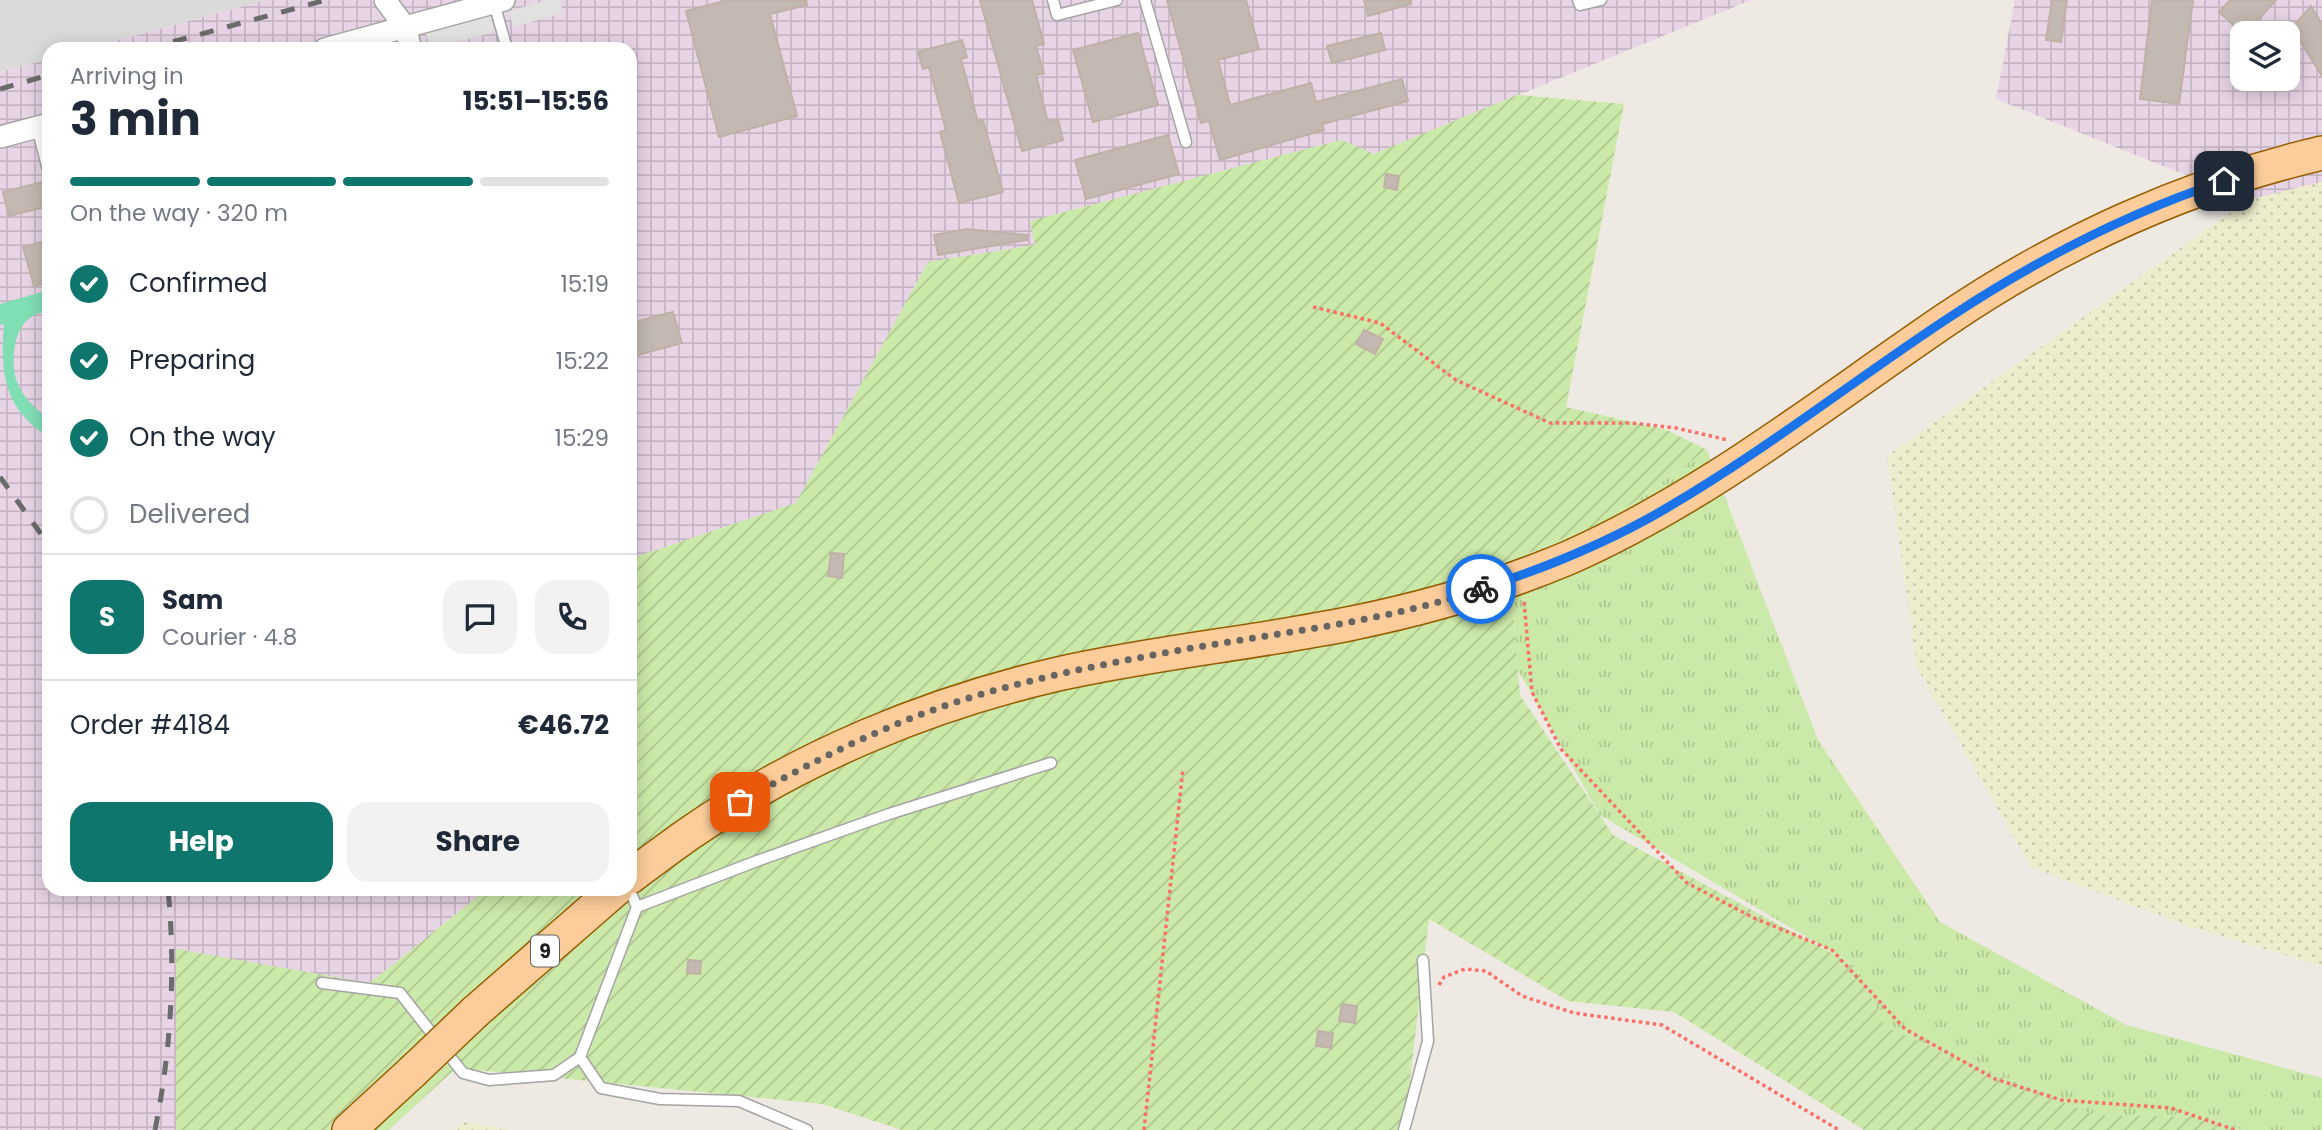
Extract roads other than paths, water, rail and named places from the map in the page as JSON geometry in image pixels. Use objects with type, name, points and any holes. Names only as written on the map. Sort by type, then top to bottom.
[{"type":"main road","name":"9","points":[[637,883],[692,831],[802,768],[852,743],[947,705],[1002,688],[1125,660],[1398,614],[1521,576],[1566,558],[1613,536],[1716,479],[1772,443],[1950,317],[2062,251],[2122,220],[2200,189],[2322,153]]},
{"type":"main road","name":"9","points":[[349,1130],[475,1012],[622,896]]},
{"type":"street","points":[[385,0],[405,27],[409,42]]},
{"type":"street","points":[[350,42],[499,1]]},
{"type":"street","points":[[0,137],[42,126]]},
{"type":"lane","points":[[1053,0],[1057,15],[1117,0]]},
{"type":"lane","points":[[1145,0],[1186,142]]},
{"type":"lane","points":[[1578,0],[1580,5],[1601,0]]},
{"type":"lane","points":[[499,1],[506,42]]},
{"type":"lane","points":[[637,889],[757,861],[889,814],[1051,764]]},
{"type":"lane","points":[[322,984],[400,993],[463,1073],[489,1080],[554,1075],[580,1058],[627,896]]},
{"type":"lane","points":[[1404,1130],[1428,1041],[1423,960]]},
{"type":"lane","points":[[580,1058],[601,1088],[660,1099],[739,1101],[807,1130]]},
{"type":"railway","points":[[172,42],[326,0]]},
{"type":"railway","points":[[0,89],[42,77]]},
{"type":"railway","points":[[0,477],[42,535]]},
{"type":"railway","points":[[155,1130],[165,1070],[172,980],[168,896]]}]
